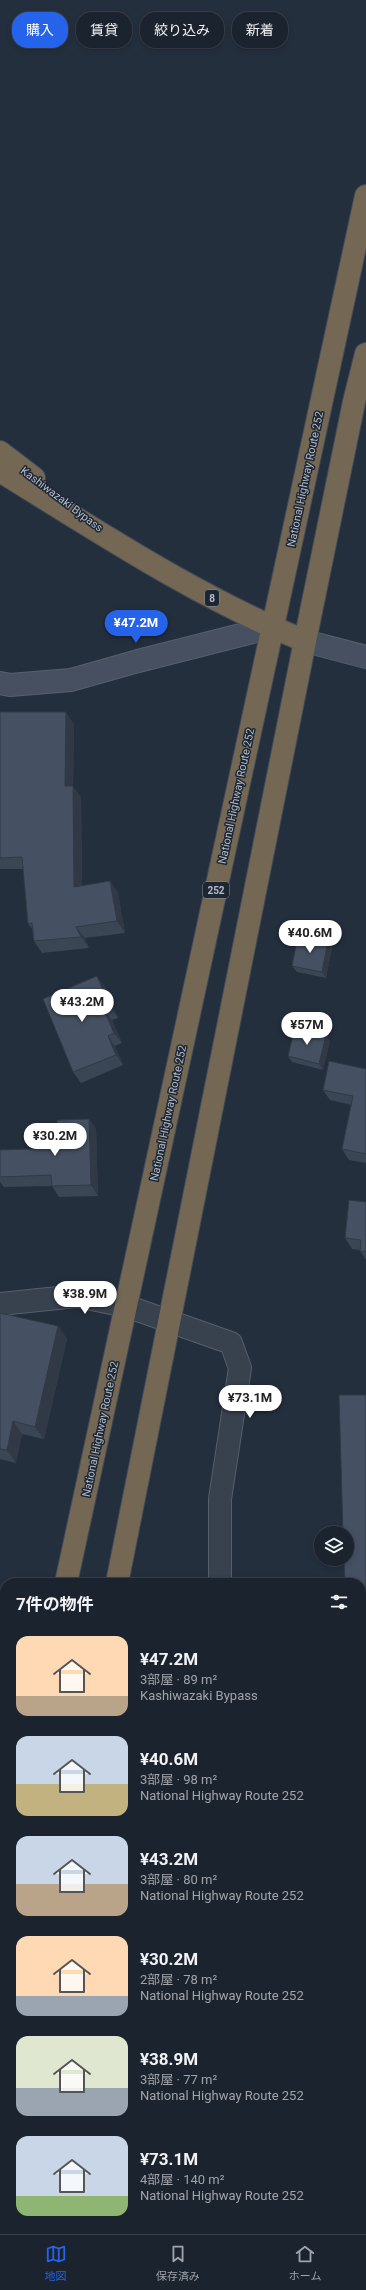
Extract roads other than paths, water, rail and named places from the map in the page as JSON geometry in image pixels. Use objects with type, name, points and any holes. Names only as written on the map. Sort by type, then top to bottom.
[{"type":"highway","name":"National Highway Route 252","points":[[67,1578],[366,196]]},
{"type":"highway","points":[[119,1578],[305,641],[354,402],[366,354]]},
{"type":"highway","name":"Kashiwazaki Bypass","points":[[0,452],[124,547]]},
{"type":"highway","name":"Kashiwazaki Bypass","points":[[0,471],[189,586],[272,628],[305,641]]},
{"type":"street","points":[[0,684],[10,685],[71,680],[138,661],[272,628]]},
{"type":"street","points":[[305,641],[366,657]]},
{"type":"street","points":[[0,1304],[77,1296],[126,1306],[170,1320],[231,1343],[240,1368],[220,1499],[220,1578]]}]
